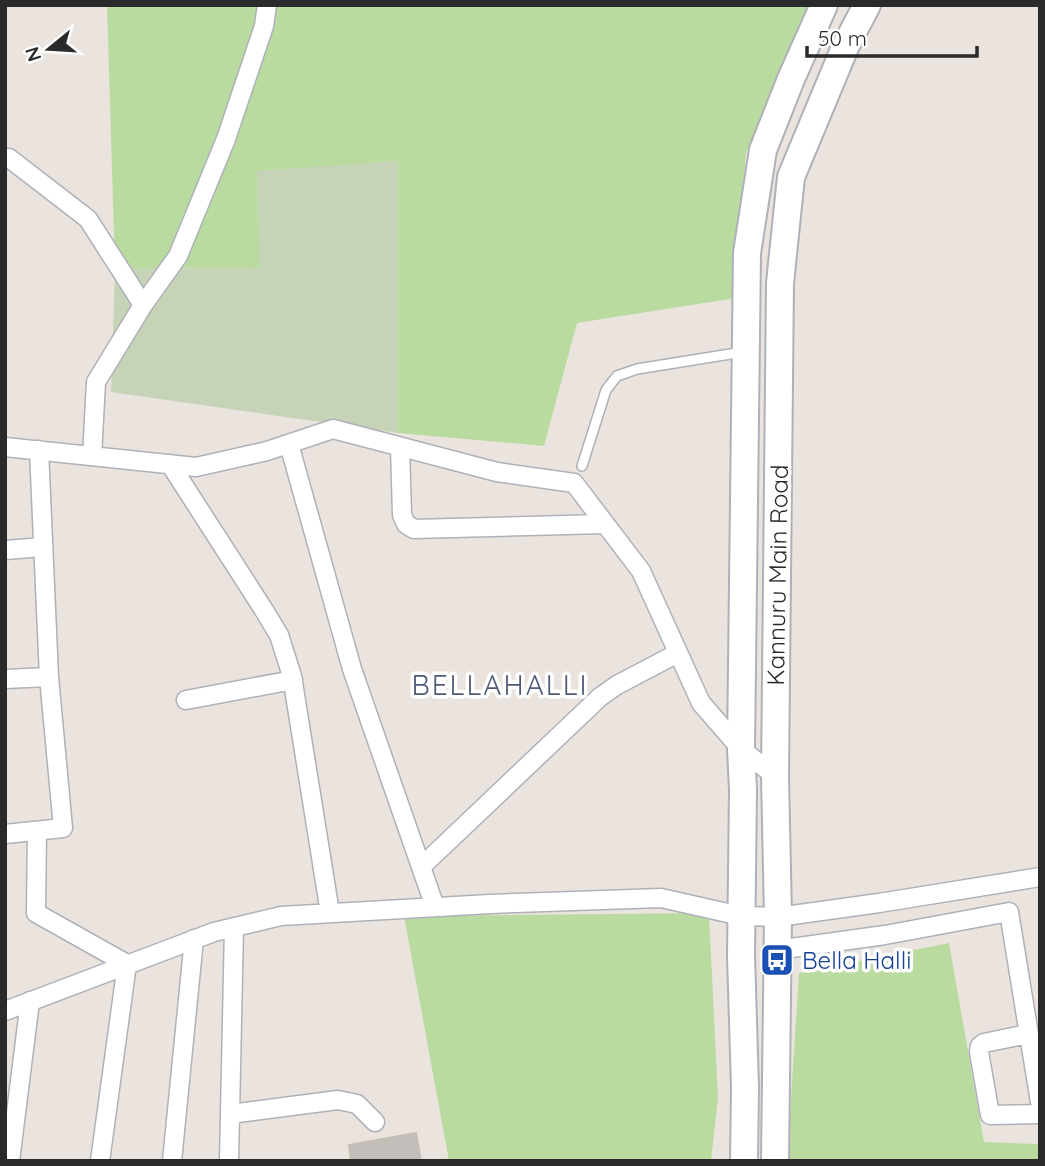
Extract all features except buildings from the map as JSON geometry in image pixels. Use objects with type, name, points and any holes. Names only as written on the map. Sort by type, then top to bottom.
[{"type":"main road","points":[[744,1161],[741,750],[747,253],[763,150],[824,5]]},
{"type":"main road","name":"Kannuru Main Road","points":[[775,1161],[778,917],[775,776],[780,283],[791,177],[846,46],[867,5]]},
{"type":"street","points":[[92,456],[96,383],[143,305],[178,256],[226,139],[264,26],[267,5]]},
{"type":"street","points":[[6,155],[88,219],[143,305]]},
{"type":"street","points":[[5,447],[196,467],[267,451],[332,429],[498,472],[574,483],[641,570],[701,704],[741,750],[775,776]]},
{"type":"street","points":[[289,444],[352,668],[435,907]]},
{"type":"street","points":[[400,447],[402,515],[406,524],[414,529],[605,524]]},
{"type":"street","points":[[5,834],[62,828],[49,677],[39,450]]},
{"type":"street","points":[[170,464],[279,635],[292,680],[330,913]]},
{"type":"street","points":[[5,550],[43,547]]},
{"type":"street","points":[[421,867],[600,697],[678,653]]},
{"type":"street","points":[[5,679],[49,677]]},
{"type":"street","points":[[186,701],[292,680]]},
{"type":"street","points":[[37,831],[36,913],[127,964]]},
{"type":"street","points":[[5,1011],[214,932],[281,916],[661,898],[741,916],[778,917],[1040,877]]},
{"type":"street","points":[[777,950],[885,935],[1009,912],[1040,1102]]},
{"type":"street","points":[[229,1161],[234,927]]},
{"type":"street","points":[[172,1161],[194,939]]},
{"type":"street","points":[[100,1161],[127,964]]},
{"type":"street","points":[[10,1161],[30,1001]]},
{"type":"street","points":[[1028,1034],[984,1043],[979,1052],[990,1115],[1040,1114]]},
{"type":"street","points":[[230,1114],[338,1100],[357,1104],[375,1122]]},
{"type":"lane","points":[[582,466],[606,390],[617,376],[637,369],[746,352]]},
{"type":"green space","points":[[107,5],[812,5],[746,153],[736,298],[577,323],[544,446],[398,433],[397,161],[260,268],[115,269]]},
{"type":"green space","points":[[398,161],[398,433],[111,392],[115,269],[260,268],[257,171]]},
{"type":"green space","points":[[709,913],[718,1098],[711,1161],[449,1161],[404,916]]},
{"type":"green space","points":[[949,943],[984,1142],[1040,1144],[1040,1161],[787,1161],[799,973]]},
{"type":"place","name":"Bella Halli","points":[[777,960]]},
{"type":"district","name":"BELLAHALLI","points":[[500,684]]}]
